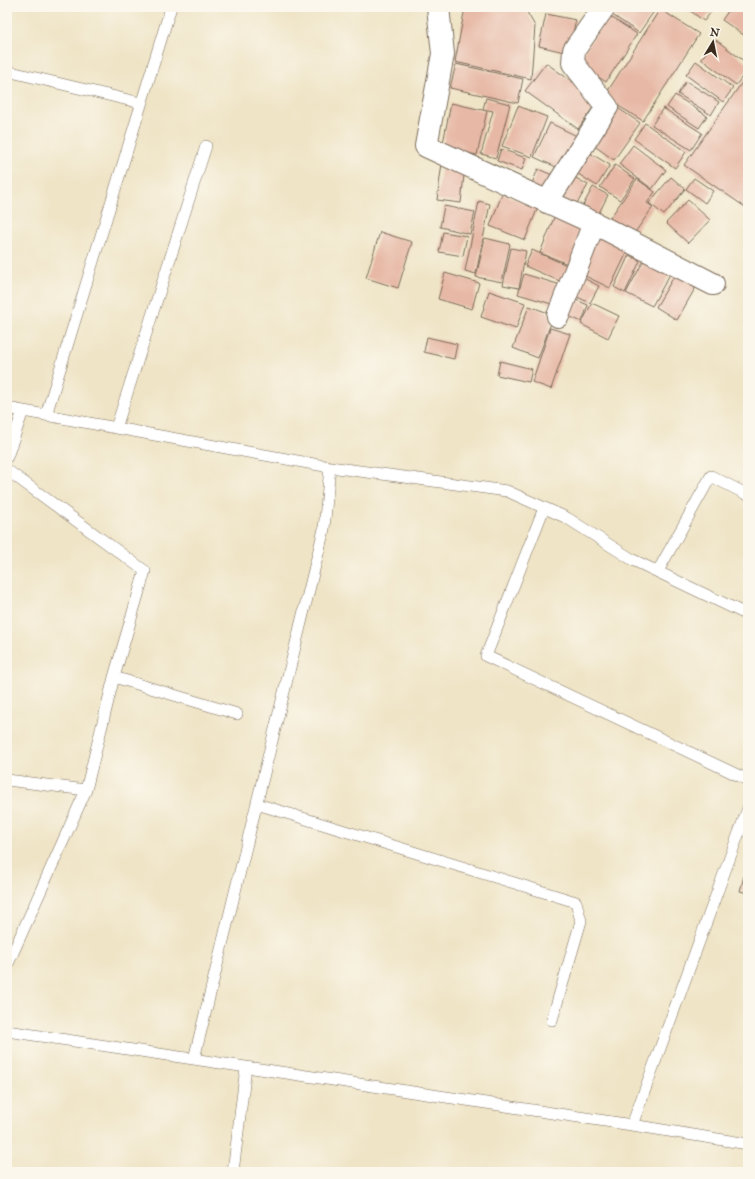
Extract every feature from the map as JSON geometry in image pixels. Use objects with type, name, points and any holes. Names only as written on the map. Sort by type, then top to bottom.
[{"type":"street","points":[[438,7],[443,54],[426,146],[594,223],[713,284]]},
{"type":"street","points":[[547,202],[607,107],[573,63],[574,50],[604,7]]},
{"type":"street","points":[[558,316],[594,223]]},
{"type":"lane","points":[[46,415],[171,7]]},
{"type":"lane","points":[[7,71],[141,103]]},
{"type":"lane","points":[[116,428],[206,146]]},
{"type":"lane","points":[[7,408],[330,467],[507,491],[567,518],[633,560],[748,615]]},
{"type":"lane","points":[[7,457],[23,411]]},
{"type":"lane","points":[[194,1059],[324,529],[330,467]]},
{"type":"lane","points":[[7,470],[145,571],[114,677],[86,790],[7,966]]},
{"type":"lane","points":[[658,571],[711,476],[748,496]]},
{"type":"lane","points":[[544,508],[486,656],[748,780]]},
{"type":"lane","points":[[114,677],[237,714]]},
{"type":"lane","points":[[7,780],[86,790]]},
{"type":"lane","points":[[257,804],[576,902],[581,921],[552,1020]]},
{"type":"lane","points":[[632,1125],[748,808]]},
{"type":"lane","points":[[7,1031],[632,1125],[748,1144]]},
{"type":"lane","points":[[233,1172],[246,1067]]},
{"type":"building","points":[[465,7],[524,7],[535,26],[531,79],[455,62]]},
{"type":"building","points":[[611,7],[657,7],[639,33],[608,12]]},
{"type":"building","points":[[685,7],[715,7],[704,21]]},
{"type":"building","points":[[731,7],[748,7],[748,38],[722,20]]},
{"type":"building","points":[[660,9],[699,34],[643,121],[604,97]]},
{"type":"building","points":[[546,14],[576,20],[568,53],[539,46]]},
{"type":"building","points":[[608,15],[637,34],[606,82],[577,63]]},
{"type":"building","points":[[716,40],[748,64],[748,69],[736,85],[701,59]]},
{"type":"building","points":[[696,61],[733,88],[723,102],[686,75]]},
{"type":"building","points":[[546,63],[598,100],[578,129],[525,91]]},
{"type":"building","points":[[456,64],[523,79],[518,103],[450,88]]},
{"type":"building","points":[[748,74],[748,209],[684,165]]},
{"type":"building","points":[[686,81],[719,102],[711,115],[678,94]]},
{"type":"building","points":[[675,95],[707,116],[699,128],[667,107]]},
{"type":"building","points":[[486,98],[510,104],[496,158],[481,154],[493,111],[483,109]]},
{"type":"building","points":[[451,103],[487,111],[477,155],[442,148]]},
{"type":"building","points":[[518,106],[547,117],[532,157],[502,146]]},
{"type":"building","points":[[615,106],[640,123],[614,160],[589,142]]},
{"type":"building","points":[[663,108],[702,133],[691,150],[652,125]]},
{"type":"building","points":[[550,123],[581,138],[565,171],[534,157]]},
{"type":"building","points":[[645,123],[686,152],[675,168],[634,139]]},
{"type":"building","points":[[633,145],[666,170],[652,189],[619,164]]},
{"type":"building","points":[[501,149],[526,158],[522,170],[497,161]]},
{"type":"building","points":[[588,152],[610,165],[597,186],[575,172]]},
{"type":"building","points":[[442,163],[465,166],[461,203],[437,200]]},
{"type":"building","points":[[615,165],[635,179],[620,200],[600,187]]},
{"type":"building","points":[[538,169],[557,177],[549,194],[531,186]]},
{"type":"building","points":[[569,174],[588,185],[575,207],[556,196]]},
{"type":"building","points":[[671,177],[685,189],[664,215],[649,203]]},
{"type":"building","points":[[694,178],[713,191],[705,203],[686,189]]},
{"type":"building","points":[[637,179],[655,192],[647,203],[653,207],[631,238],[608,221]]},
{"type":"building","points":[[593,187],[608,195],[597,217],[581,209]]},
{"type":"building","points":[[502,194],[538,207],[525,240],[490,226]]},
{"type":"building","points":[[688,200],[710,220],[688,243],[666,223]]},
{"type":"building","points":[[479,201],[490,204],[476,274],[465,271]]},
{"type":"building","points":[[444,206],[475,212],[470,234],[440,227]]},
{"type":"building","points":[[555,215],[589,229],[573,266],[540,253]]},
{"type":"building","points":[[380,232],[412,242],[398,288],[366,278]]},
{"type":"building","points":[[443,232],[467,236],[463,256],[439,252]]},
{"type":"building","points":[[598,233],[629,248],[610,288],[579,273]]},
{"type":"building","points":[[485,238],[510,244],[502,282],[476,277]]},
{"type":"building","points":[[511,248],[526,251],[519,288],[503,285]]},
{"type":"building","points":[[532,250],[571,267],[564,283],[525,266]]},
{"type":"building","points":[[648,253],[674,267],[652,306],[626,293]]},
{"type":"building","points":[[629,255],[640,261],[625,293],[614,287]]},
{"type":"building","points":[[445,273],[479,283],[472,309],[438,299]]},
{"type":"building","points":[[676,273],[697,285],[677,320],[656,307]]},
{"type":"building","points":[[524,274],[561,285],[555,305],[518,294]]},
{"type":"building","points":[[580,276],[599,286],[590,303],[571,294]]},
{"type":"building","points":[[489,291],[525,303],[516,329],[481,317]]},
{"type":"building","points":[[571,298],[588,305],[582,322],[564,314]]},
{"type":"building","points":[[592,303],[619,316],[608,338],[581,324]]},
{"type":"building","points":[[529,306],[554,315],[538,358],[513,348]]},
{"type":"building","points":[[550,328],[570,334],[551,389],[532,382]]},
{"type":"building","points":[[427,337],[457,344],[454,359],[424,352]]},
{"type":"building","points":[[500,361],[532,369],[529,382],[497,375]]},
{"type":"building","points":[[744,876],[748,877],[748,893],[740,891]]}]
